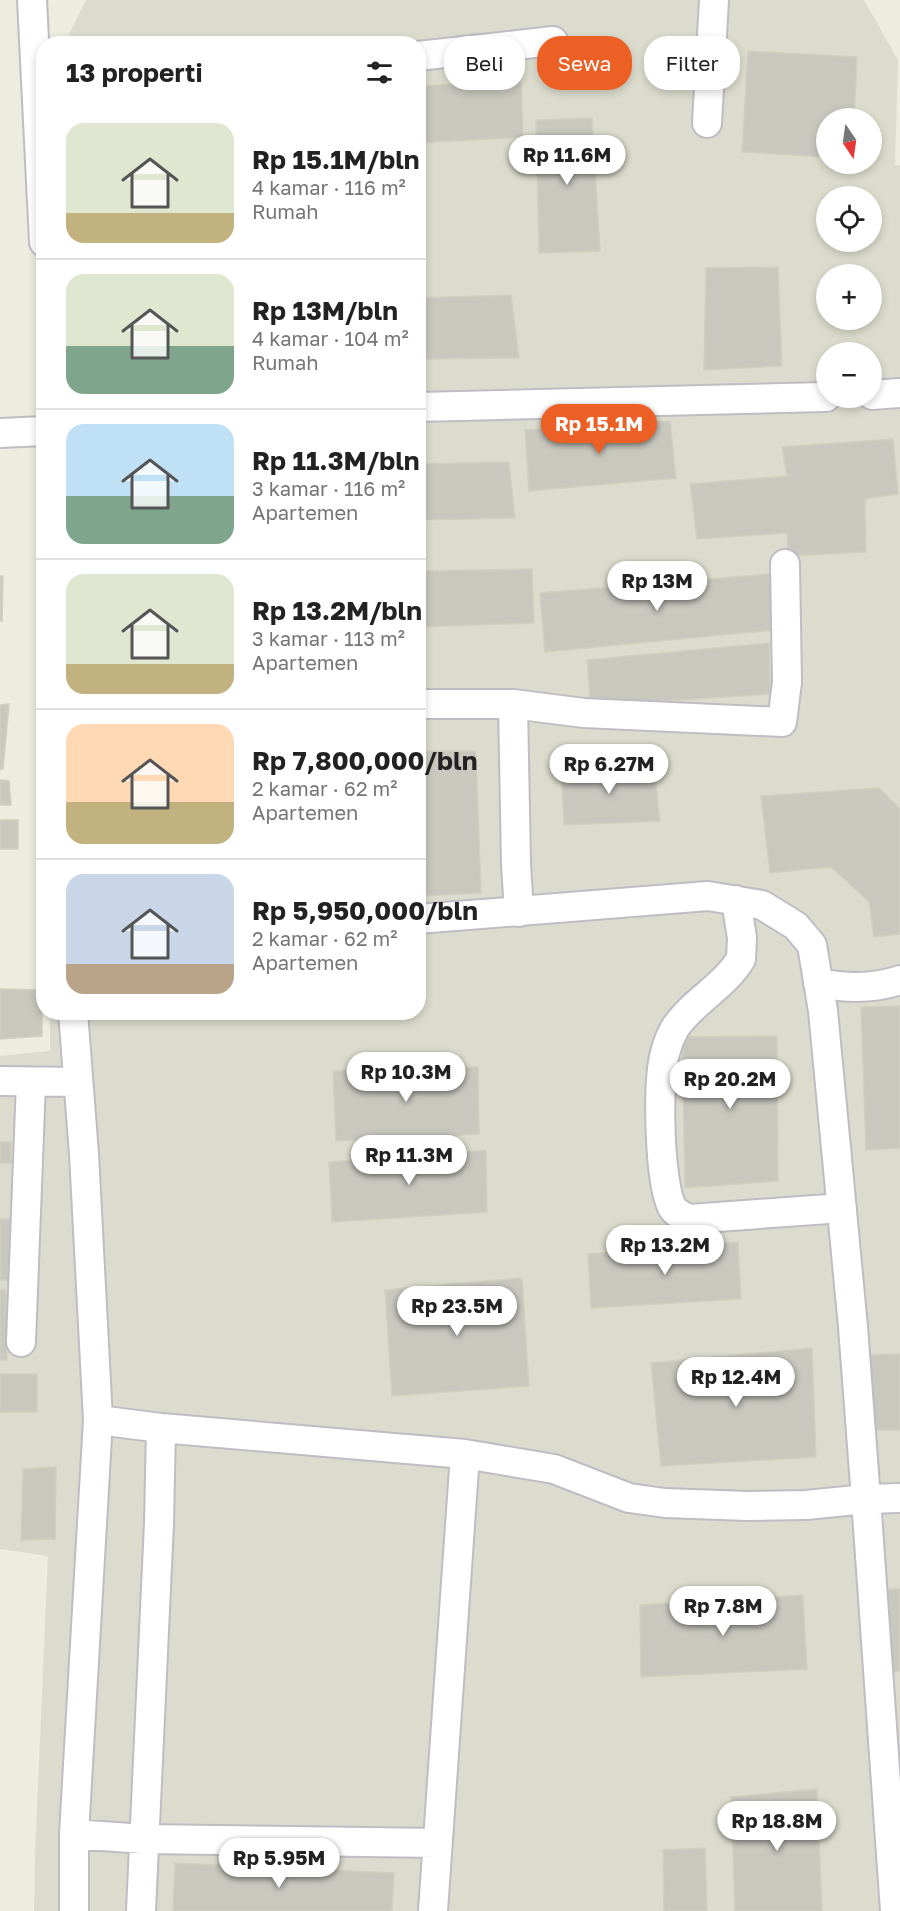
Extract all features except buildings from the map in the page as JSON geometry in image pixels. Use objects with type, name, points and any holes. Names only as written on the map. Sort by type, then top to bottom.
[{"type":"street","points":[[32,0],[36,81]]},
{"type":"street","points":[[707,123],[714,0]]},
{"type":"street","points":[[426,55],[537,43]]},
{"type":"street","points":[[882,394],[900,393]]},
{"type":"street","points":[[426,407],[816,397]]},
{"type":"street","points":[[0,434],[36,432]]},
{"type":"street","points":[[426,704],[513,704],[584,713],[782,722],[787,682],[785,564]]},
{"type":"street","points":[[513,704],[519,912]]},
{"type":"street","points":[[426,918],[708,896],[762,905],[796,926],[812,945],[823,1011],[853,1327],[896,1911]]},
{"type":"street","points":[[736,900],[742,939],[741,959],[715,990],[692,1007],[674,1029],[665,1053],[661,1076],[662,1164],[672,1208],[679,1215],[690,1219],[842,1208]]},
{"type":"street","points":[[818,982],[848,987],[890,984],[900,980]]},
{"type":"street","points":[[74,1020],[98,1420],[74,1834],[74,1911]]},
{"type":"street","points":[[0,1081],[78,1082]]},
{"type":"street","points":[[21,1342],[31,1082]]},
{"type":"street","points":[[98,1420],[161,1428],[465,1454],[554,1469],[629,1498],[665,1503],[748,1506],[807,1505],[900,1498]]},
{"type":"street","points":[[141,1911],[159,1523],[161,1428]]},
{"type":"street","points":[[433,1911],[465,1454]]},
{"type":"street","points":[[74,1834],[143,1839],[438,1843]]},
{"type":"shaded area","points":[[86,0],[864,0],[898,60],[895,165],[900,165],[900,1911],[34,1911],[48,1556],[0,1549],[0,1056],[50,1051],[50,1020],[426,1020],[426,36],[68,36]]}]
